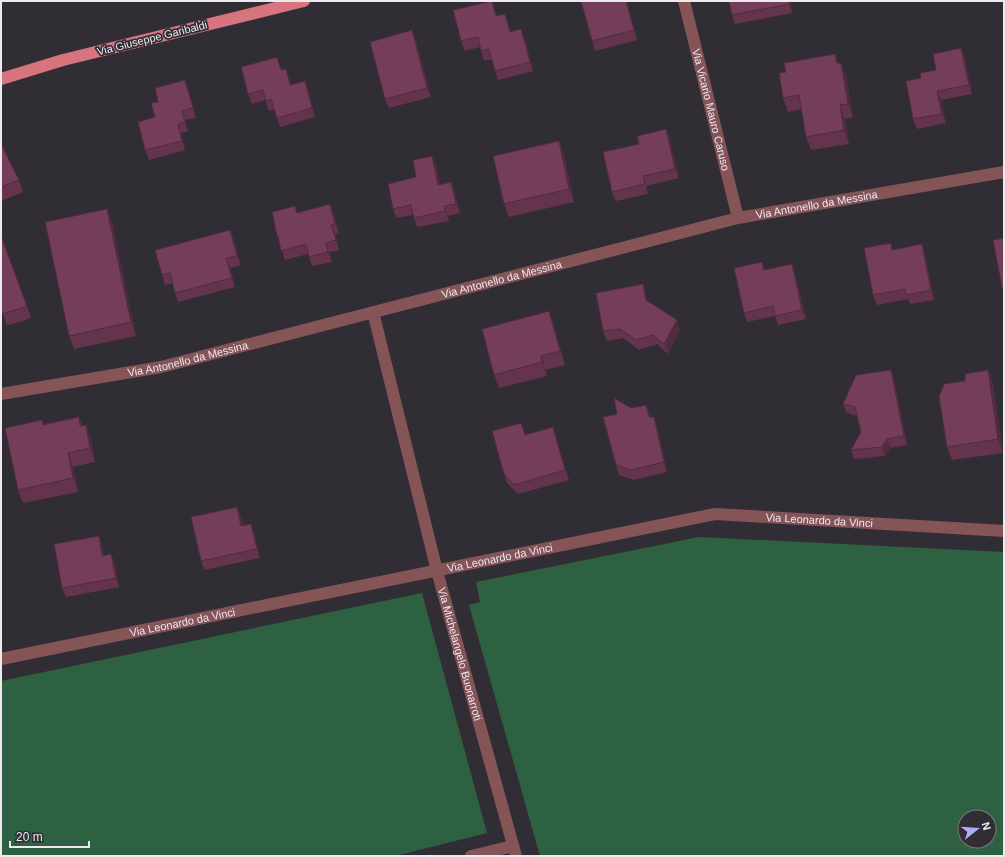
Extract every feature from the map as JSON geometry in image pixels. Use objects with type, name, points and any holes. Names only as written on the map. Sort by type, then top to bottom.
[{"type":"main road","name":"Via Giuseppe Garibaldi","points":[[1,78],[63,60],[304,1]]},
{"type":"street","name":"Via Vicario Mauro Caruso","points":[[684,1],[738,218]]},
{"type":"street","name":"Via Antonello da Messina","points":[[1,394],[161,367],[738,218],[1004,172]]},
{"type":"street","name":"Via Michelangelo Buonarroti","points":[[373,312],[437,571],[514,851]]},
{"type":"street","name":"Via Leonardo da Vinci","points":[[1,659],[715,514],[1004,531]]},
{"type":"street","points":[[471,856],[514,851]]},
{"type":"green space","points":[[699,537],[1004,552],[1004,856],[540,856],[469,605],[480,602],[476,582]]},
{"type":"green space","points":[[422,593],[487,833],[395,856],[1,856],[1,681]]},
{"type":"building","points":[[492,1],[496,16],[505,14],[510,32],[521,29],[530,62],[495,71],[489,49],[481,51],[478,37],[461,41],[453,10]]},
{"type":"building","points":[[581,1],[626,1],[634,30],[592,41]]},
{"type":"building","points":[[729,1],[788,1],[789,4],[732,15]]},
{"type":"building","points":[[412,30],[427,88],[385,99],[370,42]]},
{"type":"building","points":[[961,48],[969,85],[937,91],[942,114],[913,119],[906,81],[921,78],[920,73],[936,70],[933,54]]},
{"type":"building","points":[[835,54],[837,63],[841,63],[848,104],[840,105],[844,130],[806,137],[799,95],[783,98],[779,73],[786,72],[784,63]]},
{"type":"building","points":[[277,57],[281,70],[286,69],[290,85],[305,81],[312,108],[277,118],[271,99],[266,101],[263,90],[248,94],[241,67]]},
{"type":"building","points":[[185,80],[193,108],[182,111],[185,122],[178,124],[182,141],[145,150],[138,122],[155,117],[151,103],[158,102],[155,88]]},
{"type":"building","points":[[666,129],[675,169],[643,176],[645,184],[612,192],[603,152],[639,144],[637,136]]},
{"type":"building","points":[[559,141],[569,189],[504,204],[493,156]]},
{"type":"building","points":[[1,144],[19,180],[1,187]]},
{"type":"building","points":[[432,156],[438,185],[451,182],[456,204],[444,206],[445,211],[414,218],[411,205],[393,209],[388,184],[416,177],[413,160]]},
{"type":"building","points":[[330,204],[335,224],[331,225],[336,240],[326,243],[328,252],[309,257],[306,244],[281,251],[272,212],[295,206],[297,213]]},
{"type":"building","points":[[107,209],[131,322],[69,336],[45,222]]},
{"type":"building","points":[[230,230],[237,256],[226,258],[232,278],[175,293],[170,273],[162,275],[155,250]]},
{"type":"building","points":[[1,236],[27,306],[3,314],[1,309]]},
{"type":"building","points":[[1004,238],[1004,288],[1002,288],[993,240]]},
{"type":"building","points":[[891,243],[892,250],[922,244],[931,290],[906,295],[905,289],[873,295],[864,248]]},
{"type":"building","points":[[762,262],[764,270],[792,264],[802,310],[775,316],[773,306],[744,313],[734,268]]},
{"type":"building","points":[[643,284],[646,300],[677,320],[664,344],[653,335],[636,340],[620,329],[603,331],[596,293]]},
{"type":"building","points":[[549,311],[560,351],[541,356],[542,362],[494,375],[482,329]]},
{"type":"building","points":[[891,370],[904,436],[887,439],[882,447],[851,450],[861,432],[855,407],[843,404],[856,375]]},
{"type":"building","points":[[988,370],[998,439],[947,447],[939,397],[944,384],[965,381],[965,374]]},
{"type":"building","points":[[614,398],[631,408],[646,405],[649,417],[654,417],[664,462],[631,470],[616,465],[603,417],[617,414]]},
{"type":"building","points":[[79,417],[80,426],[86,425],[90,448],[68,453],[73,478],[18,490],[5,428],[42,420],[43,425]]},
{"type":"building","points":[[521,423],[525,435],[553,427],[565,470],[514,485],[504,474],[492,431]]},
{"type":"building","points":[[237,507],[241,526],[251,524],[257,549],[201,561],[191,517]]},
{"type":"building","points":[[99,536],[102,556],[111,554],[116,578],[62,588],[54,544]]}]
